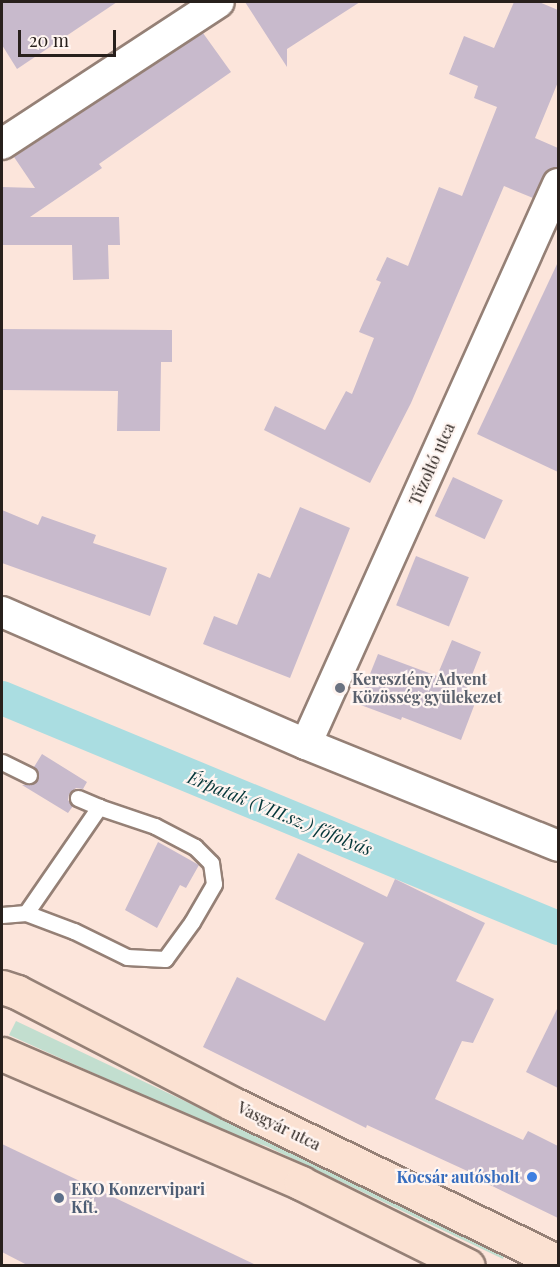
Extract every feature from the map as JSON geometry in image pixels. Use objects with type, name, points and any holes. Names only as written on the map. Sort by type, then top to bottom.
[{"type":"main road","name":"Vasgyár utca","points":[[2,987],[17,992],[233,1104],[558,1262]]},
{"type":"main road","points":[[2,1054],[301,1183],[468,1266]]},
{"type":"street","points":[[2,144],[219,2]]},
{"type":"street","name":"Tűzoltó utca","points":[[306,744],[558,184]]},
{"type":"street","points":[[2,612],[306,744],[558,846]]},
{"type":"lane","points":[[2,762],[29,775]]},
{"type":"lane","points":[[2,918],[26,913],[74,931],[127,957],[165,959],[192,922],[214,884],[211,863],[195,847],[155,826],[78,798]]},
{"type":"lane","points":[[26,913],[99,807]]},
{"type":"green space","points":[[16,1021],[505,1253],[503,1259],[266,1146],[231,1135],[9,1035]]},
{"type":"building","points":[[2,2],[117,2],[17,69],[2,45]]},
{"type":"building","points":[[245,2],[360,2],[287,49],[287,67]]},
{"type":"building","points":[[514,2],[539,2],[558,10],[558,82],[535,138],[558,148],[558,167],[547,170],[533,198],[504,186],[411,403],[370,483],[264,430],[275,406],[325,430],[346,391],[352,394],[374,338],[359,332],[381,282],[376,280],[387,257],[408,266],[439,187],[462,196],[497,107],[474,98],[478,86],[449,74],[464,36],[494,48]]},
{"type":"building","points":[[203,33],[231,72],[99,164],[102,168],[30,217],[119,217],[120,245],[108,245],[109,279],[73,280],[72,245],[2,245],[2,187],[35,188],[14,157]]},
{"type":"building","points":[[558,262],[558,472],[477,434]]},
{"type":"building","points":[[2,329],[172,330],[172,362],[161,362],[160,431],[117,431],[118,391],[2,390]]},
{"type":"building","points":[[453,477],[503,500],[485,539],[435,516]]},
{"type":"building","points":[[300,507],[350,528],[290,678],[203,644],[214,616],[237,625],[258,573],[270,578]]},
{"type":"building","points":[[2,510],[38,525],[42,516],[96,535],[93,543],[167,568],[150,616],[2,563]]},
{"type":"building","points":[[416,556],[469,577],[449,626],[396,605]]},
{"type":"building","points":[[452,640],[481,652],[465,693],[477,698],[461,740],[402,717],[401,720],[358,704],[378,654],[437,676]]},
{"type":"building","points":[[42,754],[87,782],[83,789],[76,788],[69,794],[68,800],[73,806],[68,813],[22,785],[30,785],[37,780],[39,774],[34,767]]},
{"type":"building","points":[[158,842],[199,865],[186,888],[180,885],[157,928],[125,910]]},
{"type":"building","points":[[298,853],[387,897],[395,879],[485,923],[456,981],[494,999],[473,1043],[462,1041],[435,1099],[523,1140],[528,1131],[558,1146],[558,1218],[486,1183],[487,1180],[367,1125],[366,1128],[203,1047],[237,977],[325,1021],[364,943],[275,899]]},
{"type":"building","points":[[558,1007],[558,1088],[526,1072]]},
{"type":"building","name":"EKO Konzervipari Kft.","points":[[2,1144],[258,1266],[29,1266],[2,1252]]},
{"type":"waterway","name":"Érpatak (VIII.sz.) főfolyás","points":[[2,698],[558,928]]},
{"type":"place","name":"Keresztény Advent Közösség gyülekezet","points":[[340,688]]},
{"type":"place","name":"Kocsár autósbolt","points":[[532,1177]]},
{"type":"place","name":"EKO Konzervipari Kft.","points":[[59,1198]]}]
